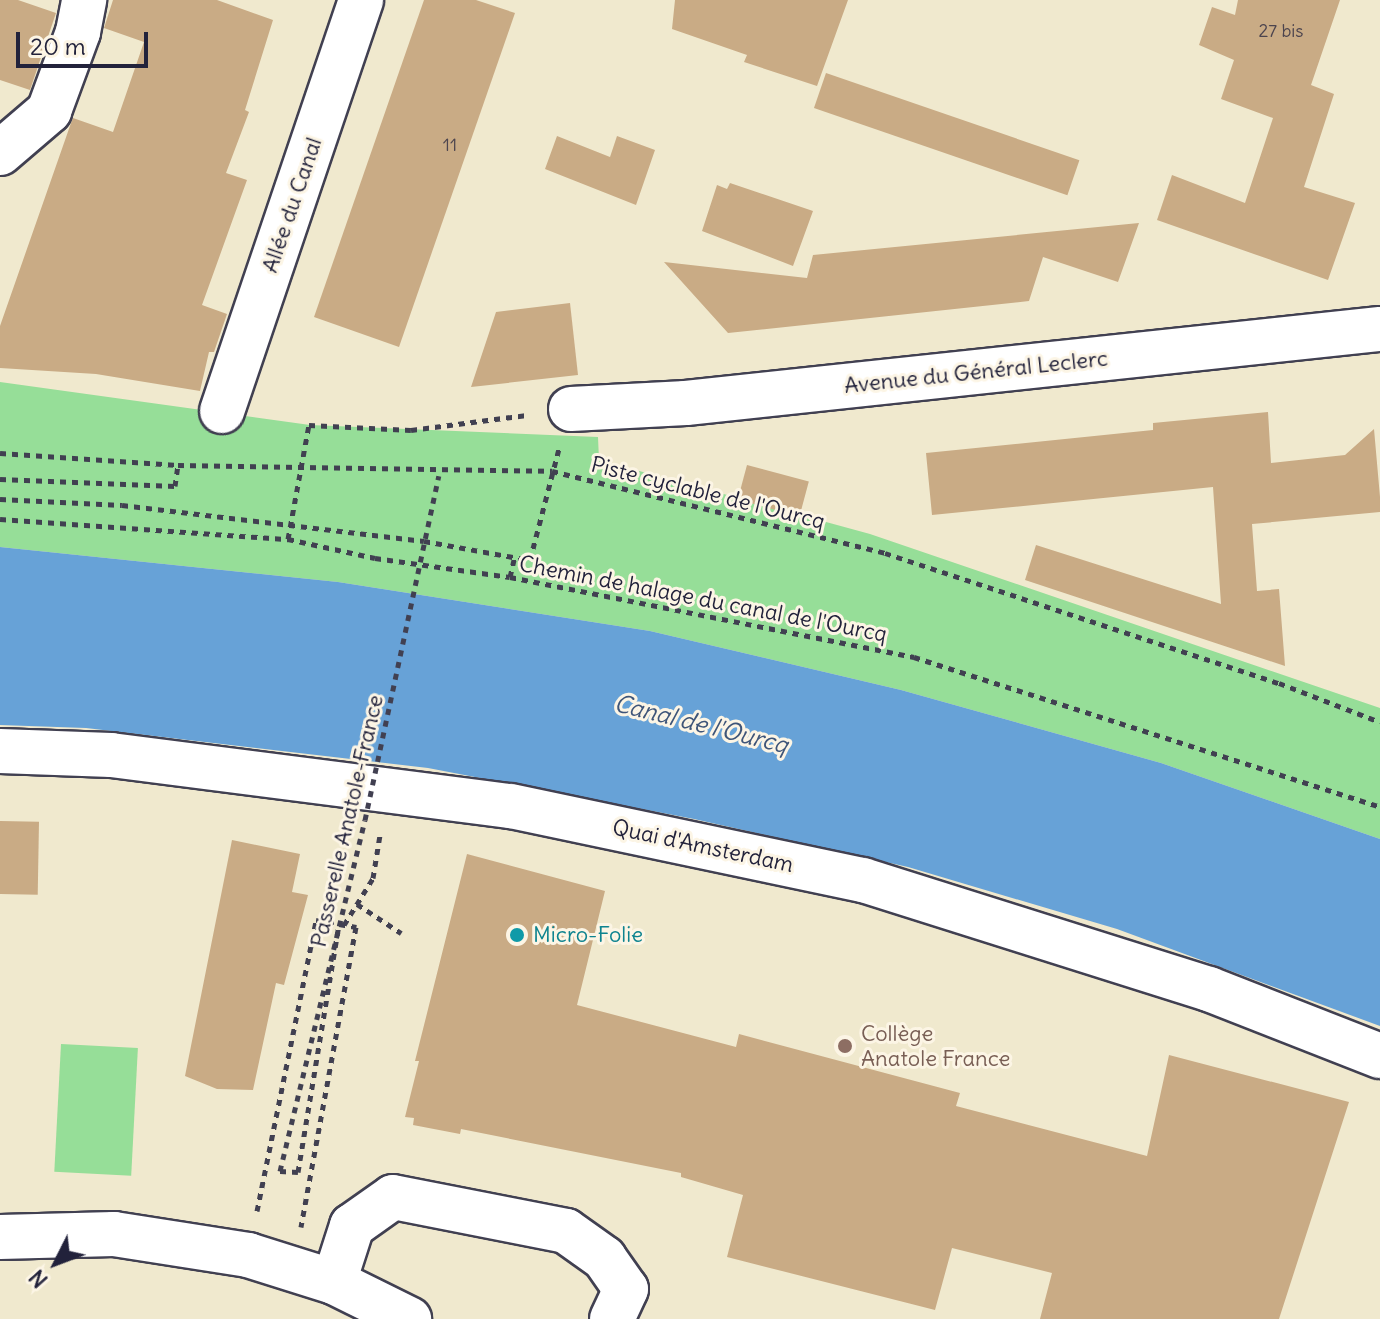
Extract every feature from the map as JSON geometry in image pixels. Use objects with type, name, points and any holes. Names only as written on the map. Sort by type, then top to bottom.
[{"type":"street","points":[[0,153],[49,111],[78,32],[84,0]]},
{"type":"street","name":"Allée du Canal","points":[[222,411],[361,0]]},
{"type":"street","name":"Avenue du Général Leclerc","points":[[571,409],[686,403],[1380,329]]},
{"type":"street","name":"Quai d'Amsterdam","points":[[0,751],[111,755],[511,806],[863,880],[1209,989],[1380,1056]]},
{"type":"street","points":[[314,1276],[352,1226],[393,1197],[566,1231],[604,1258],[626,1289],[612,1319]]},
{"type":"street","points":[[0,1237],[114,1234],[248,1255],[314,1276],[409,1319]]},
{"type":"path","points":[[288,539],[309,425],[411,430],[571,409]]},
{"type":"path","name":"Piste cyclable de l'Ourcq","points":[[0,453],[178,465],[552,471],[885,553],[1279,683],[1380,722]]},
{"type":"path","points":[[0,479],[175,486],[178,465]]},
{"type":"path","points":[[0,499],[122,505],[424,541],[530,560],[552,471]]},
{"type":"path","name":"Passerelle Anatole-France","points":[[342,925],[336,944],[298,1172],[280,1171],[365,820],[439,476]]},
{"type":"path","name":"Chemin de halage du canal de l'Ourcq","points":[[0,519],[288,539],[375,558],[510,577],[914,657],[1380,807]]},
{"type":"path","points":[[510,577],[515,556]]},
{"type":"path","points":[[342,925],[373,878],[380,834]]},
{"type":"path","points":[[357,904],[401,933]]},
{"type":"path","points":[[248,1255],[316,920],[356,927],[314,1276]]},
{"type":"green space","points":[[0,382],[310,425],[598,437],[599,460],[870,534],[1380,708],[1380,839],[1161,763],[901,690],[650,631],[338,582],[0,547]]},
{"type":"green space","points":[[61,1044],[138,1048],[131,1176],[54,1172]]},
{"type":"water","name":"Canal de l'Ourcq","points":[[0,547],[338,582],[650,631],[901,690],[1161,763],[1380,839],[1380,1026],[1117,929],[908,867],[694,819],[428,768],[86,728],[0,725]]},
{"type":"building","points":[[0,0],[18,0],[56,13],[30,90],[0,80]]},
{"type":"building","points":[[113,0],[217,0],[273,20],[245,110],[249,112],[226,173],[247,180],[202,305],[227,314],[214,352],[209,352],[200,391],[96,374],[0,368],[0,326],[73,118],[113,132],[144,42],[104,28]]},
{"type":"building","points":[[424,0],[476,0],[515,13],[399,347],[314,317]]},
{"type":"building","points":[[675,0],[848,0],[817,86],[744,62],[747,55],[672,29]]},
{"type":"building","points":[[1238,0],[1340,0],[1311,85],[1334,94],[1304,187],[1355,203],[1328,280],[1157,220],[1172,175],[1245,203],[1273,118],[1221,99],[1234,60],[1199,45],[1212,7],[1235,15]]},
{"type":"building","points":[[826,73],[1079,160],[1067,195],[814,108]]},
{"type":"building","points":[[557,136],[610,157],[617,136],[655,150],[636,205],[545,169]]},
{"type":"building","points":[[730,183],[813,211],[793,266],[702,231],[717,185],[727,189]]},
{"type":"building","points":[[1139,223],[1118,282],[1043,257],[1029,301],[728,333],[664,262],[807,278],[813,255]]},
{"type":"building","points":[[570,303],[578,375],[471,387],[496,312]]},
{"type":"building","points":[[1268,412],[1271,463],[1345,455],[1374,429],[1380,497],[1380,512],[1252,524],[1257,591],[1279,589],[1285,666],[1025,580],[1036,545],[1221,604],[1213,487],[932,515],[926,453],[1153,430],[1153,423]]},
{"type":"building","points":[[747,465],[809,482],[800,516],[738,500]]},
{"type":"building","points":[[0,821],[39,822],[38,895],[0,894]]},
{"type":"building","points":[[232,840],[300,854],[292,892],[308,895],[284,985],[276,983],[253,1090],[217,1089],[185,1076]]},
{"type":"building","points":[[467,854],[605,891],[577,1005],[736,1047],[739,1034],[960,1093],[956,1106],[1147,1156],[1169,1055],[1349,1102],[1279,1319],[1040,1319],[1052,1273],[952,1248],[935,1310],[727,1257],[743,1195],[681,1177],[681,1173],[461,1129],[460,1134],[413,1125],[414,1118],[405,1117],[419,1061],[415,1061]]},
{"type":"place","name":"Micro-Folie","points":[[517,935]]},
{"type":"place","name":"Collège Anatole France","points":[[845,1046]]}]
